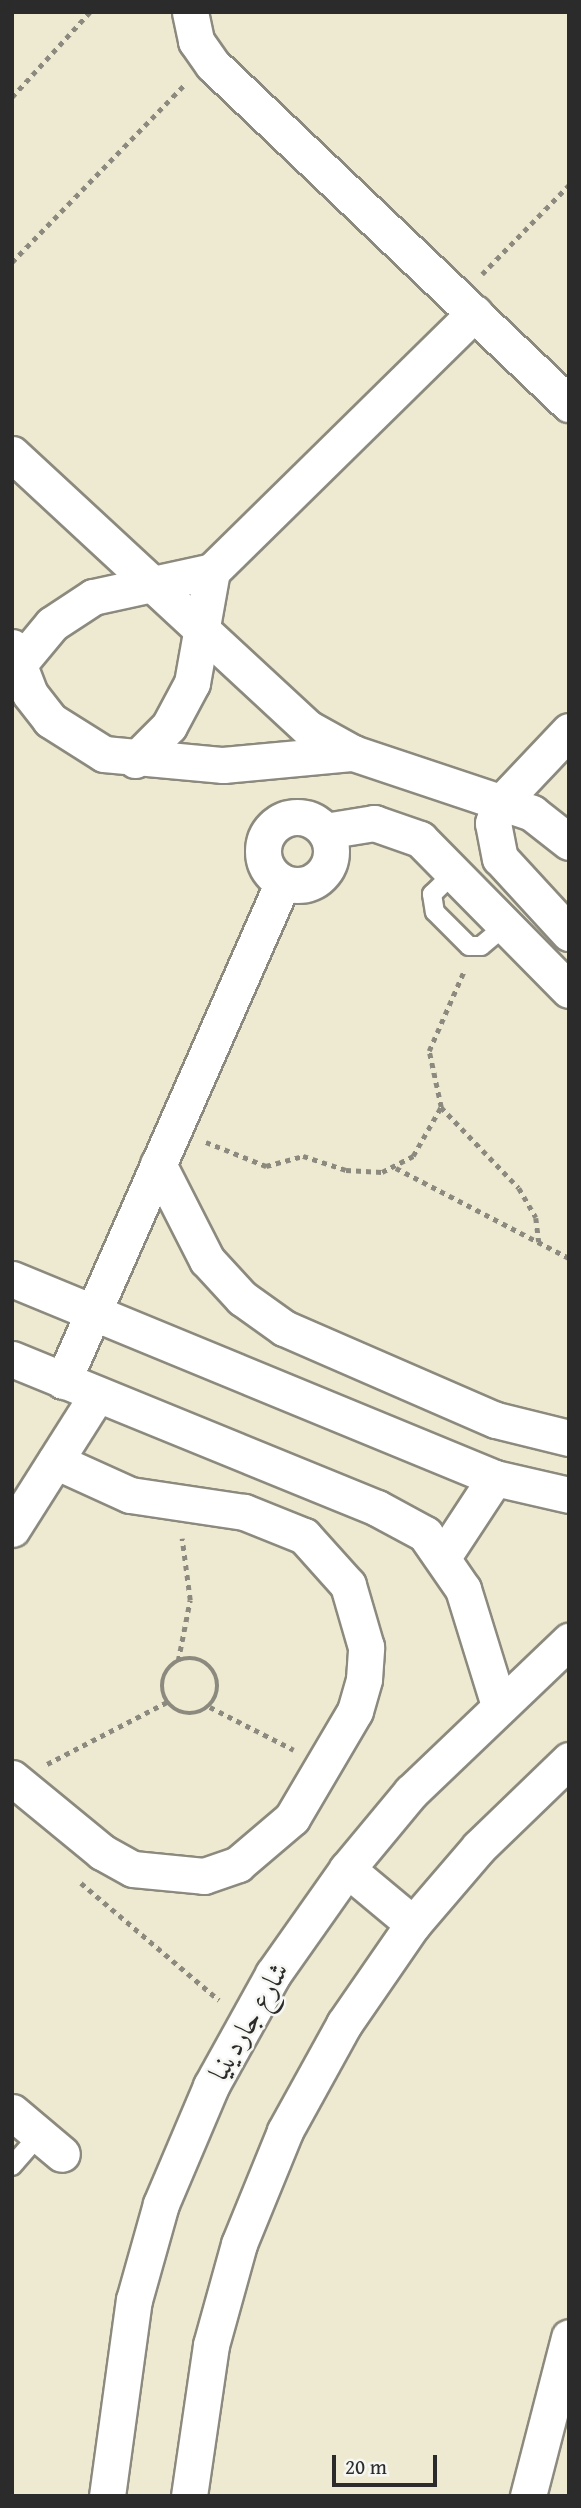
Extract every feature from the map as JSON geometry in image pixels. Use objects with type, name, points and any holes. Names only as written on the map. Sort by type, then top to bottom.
[{"type":"street","points":[[190,12],[197,41],[213,65],[569,404]]},
{"type":"street","points":[[353,753],[266,764],[135,761],[74,741],[30,694],[15,656],[73,607],[149,584],[212,571],[467,305]]},
{"type":"street","points":[[12,454],[287,712],[353,753],[498,806],[532,813],[569,842]]},
{"type":"street","points":[[135,761],[182,705],[204,636],[212,571]]},
{"type":"street","points":[[569,731],[498,806],[493,823],[500,858],[569,933]]},
{"type":"street","points":[[326,831],[332,847],[324,873],[300,885],[283,882],[264,858],[271,828],[299,816],[326,831],[374,823],[398,828],[420,839],[569,990]]},
{"type":"street","points":[[63,1381],[95,1314],[283,882]]},
{"type":"street","points":[[158,1164],[207,1260],[242,1298],[284,1328],[496,1420],[569,1438]]},
{"type":"street","points":[[12,1279],[495,1478],[569,1495]]},
{"type":"street","points":[[12,1359],[402,1519],[445,1554],[478,1626],[499,1705]]},
{"type":"street","points":[[12,1529],[97,1395]]},
{"type":"street","points":[[13,1779],[102,1852],[133,1869],[204,1875],[268,1845],[323,1765],[355,1711],[364,1679],[364,1637],[348,1585],[304,1536],[276,1520],[130,1495],[55,1461]]},
{"type":"street","points":[[445,1554],[495,1478]]},
{"type":"street","name":"شارع جاردينيا","points":[[107,2496],[134,2300],[161,2204],[211,2086],[246,2023],[347,1869],[411,1792],[569,1641]]},
{"type":"street","points":[[189,2496],[211,2345],[239,2244],[318,2070],[413,1924],[479,1847],[569,1760]]},
{"type":"street","points":[[347,1869],[413,1924]]},
{"type":"street","points":[[12,2112],[50,2144]]},
{"type":"street","points":[[528,2496],[569,2337]]},
{"type":"lane","points":[[455,873],[430,902],[469,946],[481,946],[506,925]]},
{"type":"lane","points":[[12,2166],[50,2144]]},
{"type":"path","points":[[12,97],[90,12]]},
{"type":"path","points":[[12,262],[190,78],[213,65]]},
{"type":"path","points":[[467,305],[569,185]]},
{"type":"path","points":[[469,946],[459,995],[429,1051],[441,1107],[519,1188],[536,1218],[539,1242]]},
{"type":"path","points":[[174,1128],[256,1165],[303,1156],[360,1172],[395,1167],[426,1139],[441,1107]]},
{"type":"path","points":[[395,1167],[569,1258]]},
{"type":"path","points":[[188,1507],[181,1548],[190,1600],[178,1661],[164,1675],[167,1702],[183,1713],[210,1707],[323,1765]]},
{"type":"path","points":[[178,1661],[197,1659],[213,1670],[218,1689],[210,1707]]},
{"type":"path","points":[[13,1779],[167,1702]]},
{"type":"path","points":[[76,1879],[246,2023]]}]
